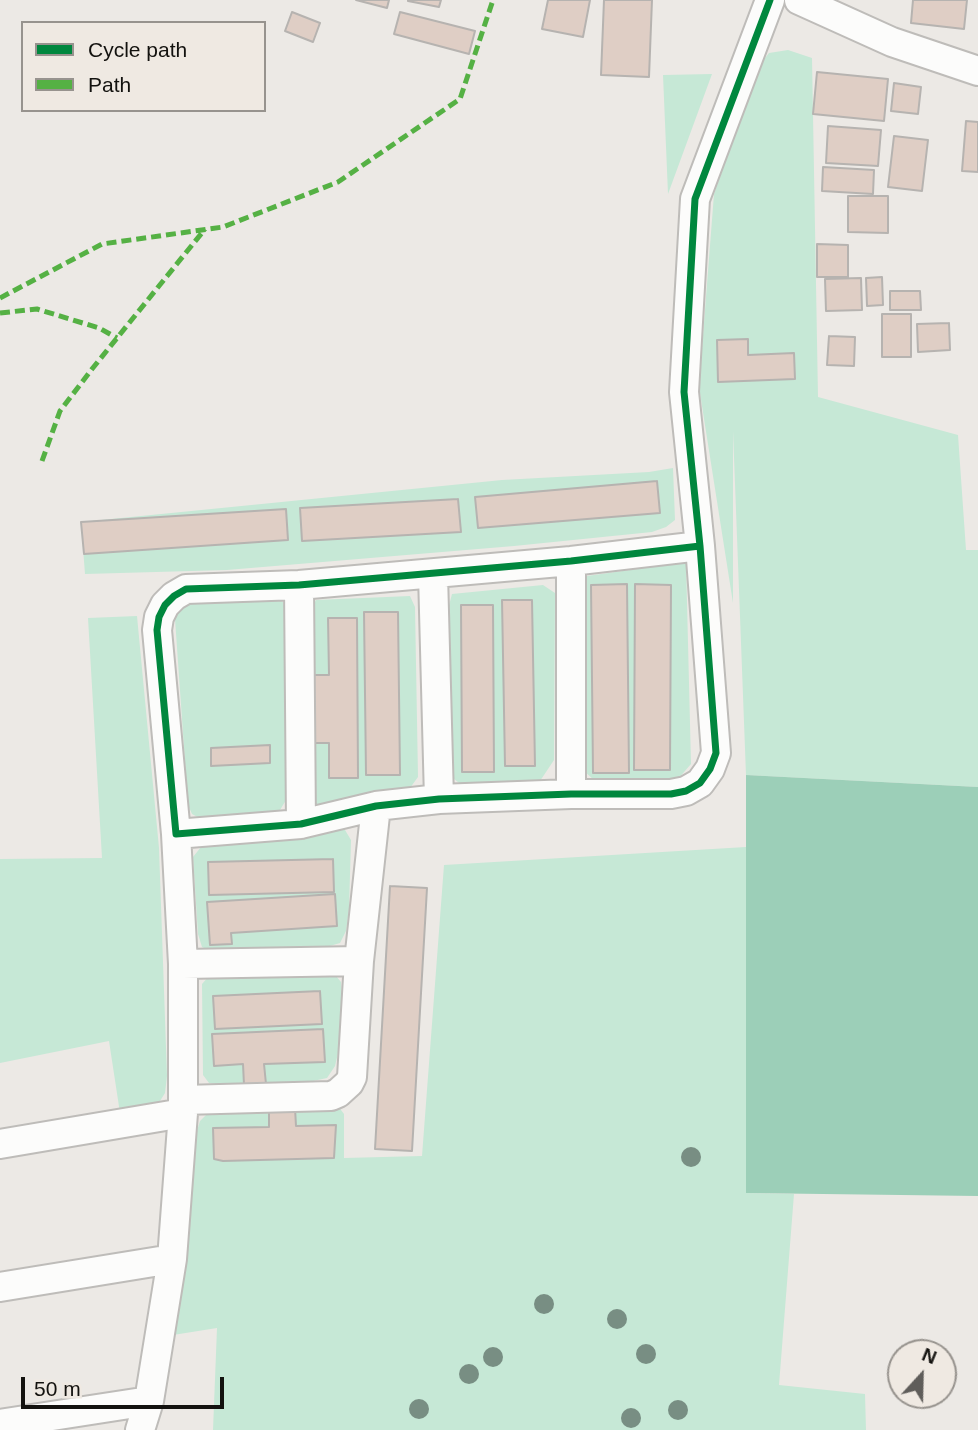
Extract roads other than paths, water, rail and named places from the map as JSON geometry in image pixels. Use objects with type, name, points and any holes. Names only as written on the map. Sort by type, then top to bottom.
[{"type":"street","points":[[176,834],[301,824],[376,806],[439,800],[571,794],[671,794],[700,783],[710,769],[716,753],[684,391],[695,199],[770,0]]},
{"type":"street","points":[[799,0],[891,42],[978,71]]},
{"type":"street","points":[[140,1430],[149,1401],[172,1259],[183,1107],[183,964],[176,834],[156,630],[165,605],[186,589],[299,585],[433,574],[699,545]]},
{"type":"street","points":[[571,561],[571,794]]},
{"type":"street","points":[[433,574],[439,800]]},
{"type":"street","points":[[299,585],[301,824]]},
{"type":"street","points":[[0,1144],[183,1107],[331,1096],[344,1088],[352,1077],[359,961],[376,806]]},
{"type":"street","points":[[183,964],[359,961]]},
{"type":"street","points":[[0,1287],[172,1259]]},
{"type":"street","points":[[0,1424],[149,1401]]}]
